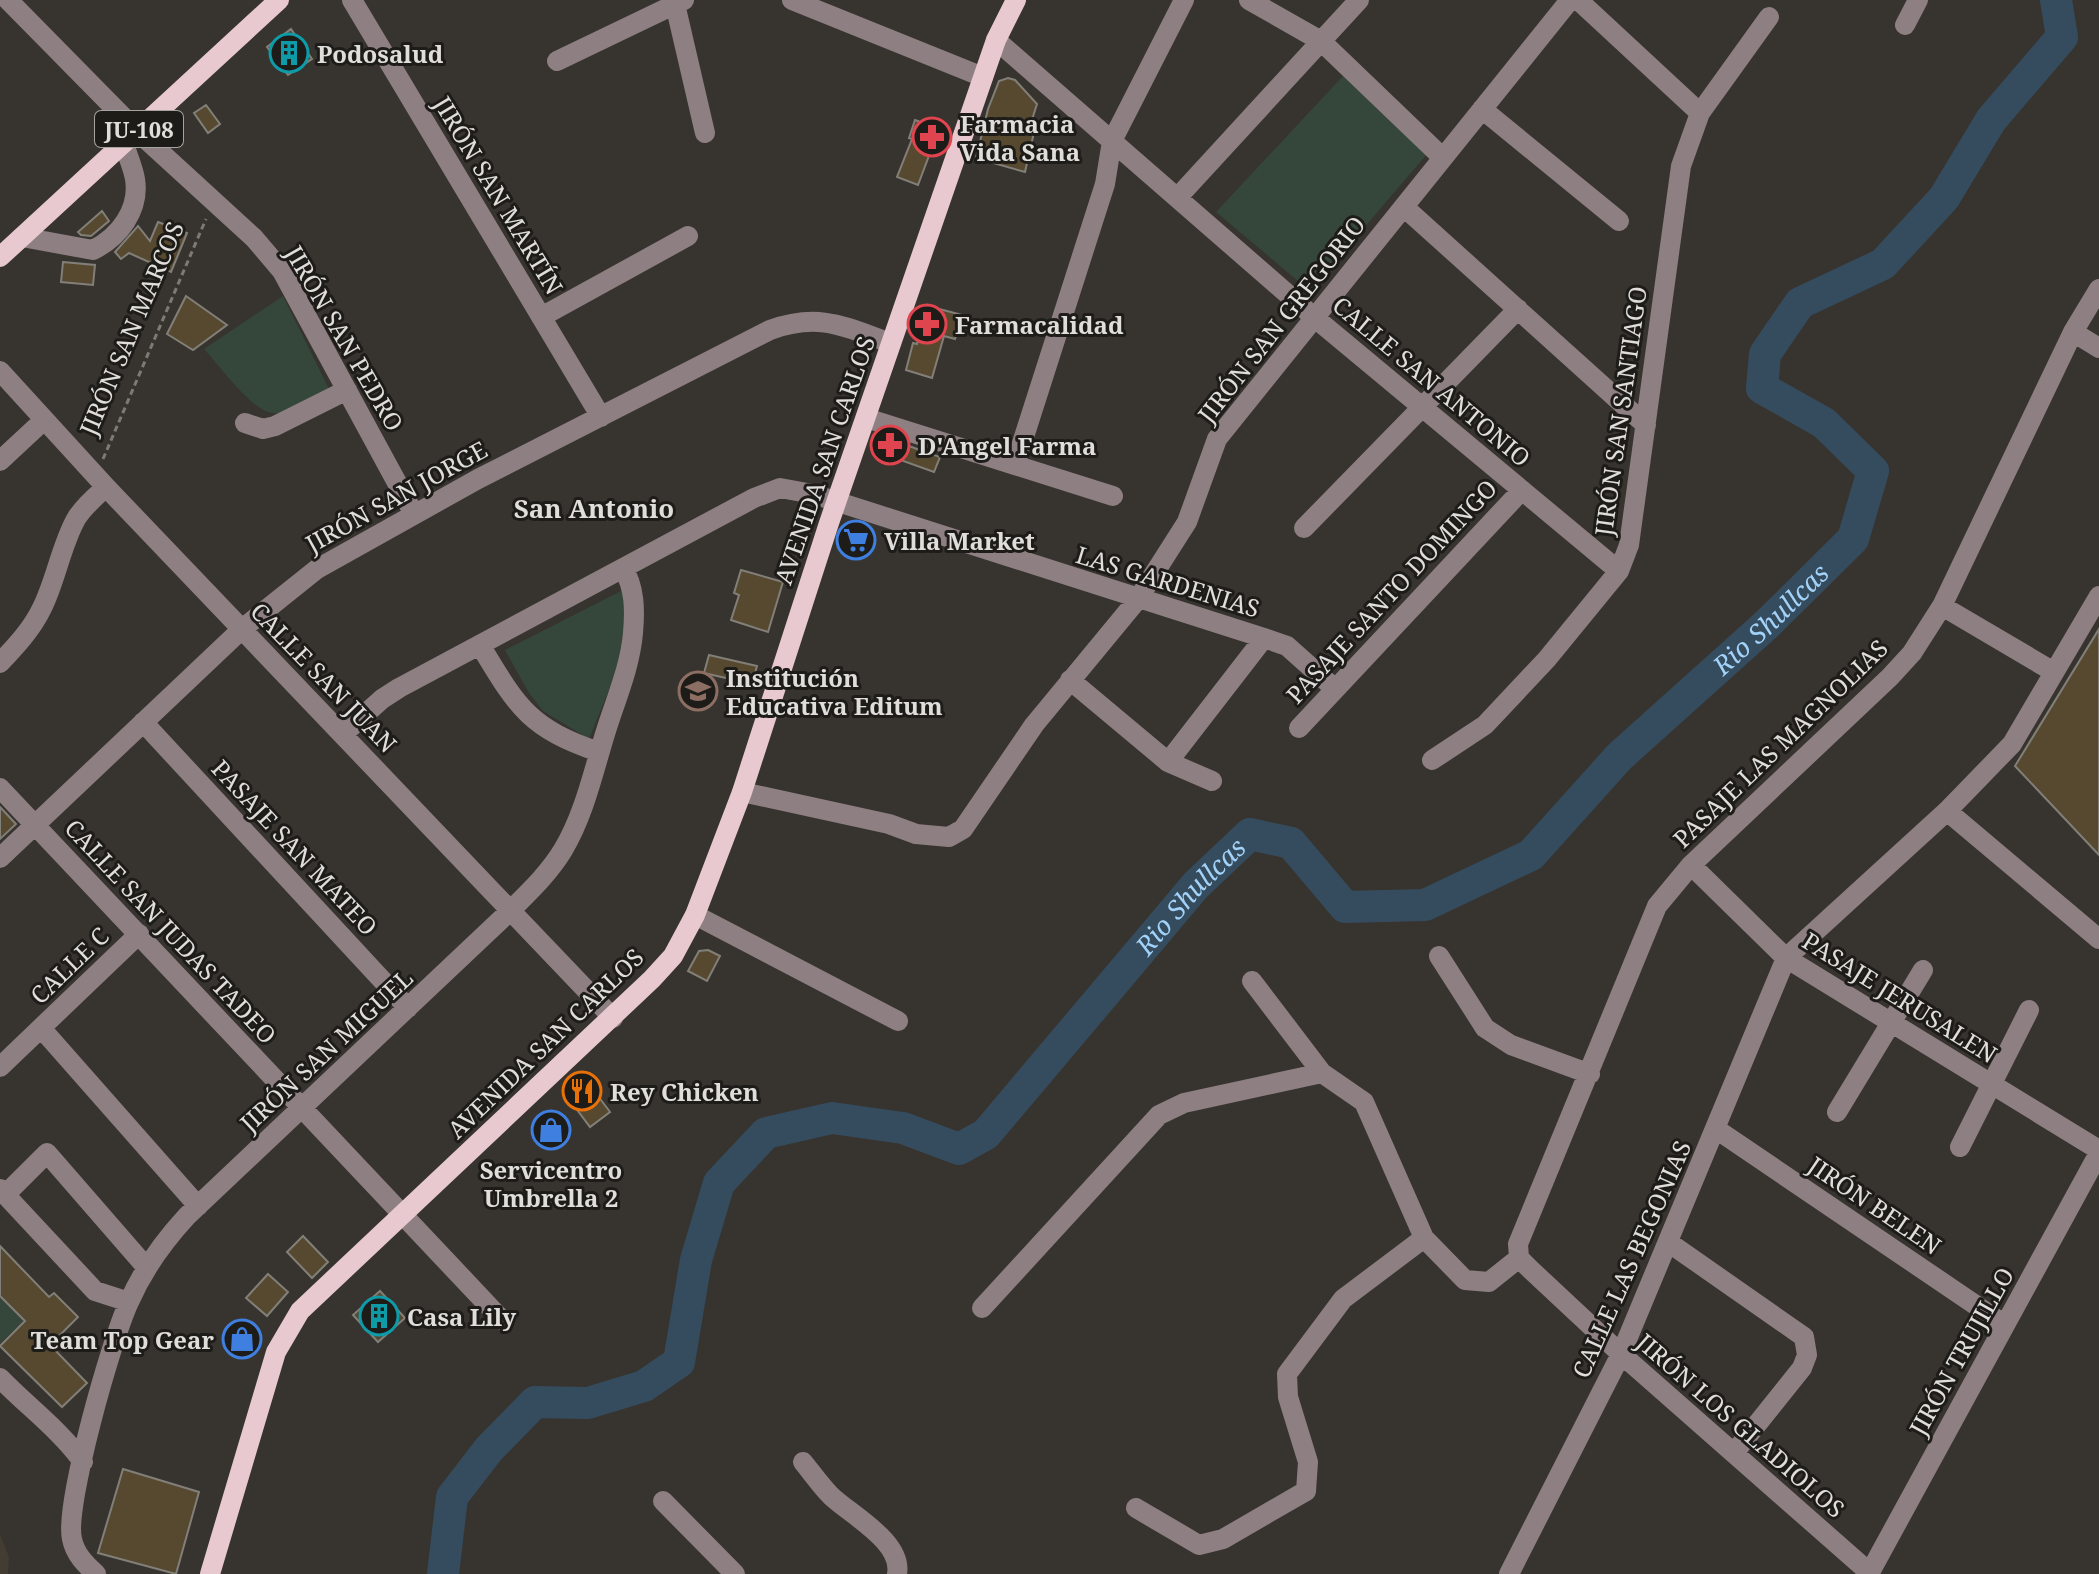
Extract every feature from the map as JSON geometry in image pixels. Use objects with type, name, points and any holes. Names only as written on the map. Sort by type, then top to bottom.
[{"type":"main road","name":"JU-108","points":[[0,257],[279,0]]},
{"type":"main road","name":"AVENIDA SAN CARLOS","points":[[210,1574],[276,1352],[300,1311],[613,1018],[673,956],[695,915],[742,792],[772,693],[983,77],[996,40],[1016,0]]},
{"type":"street","name":"JIRÓN SAN PEDRO","points":[[8,0],[131,137],[161,152],[254,238],[282,271],[414,514]]},
{"type":"street","name":"JIRÓN SAN MARTÍN","points":[[352,0],[601,417]]},
{"type":"street","points":[[792,0],[983,77]]},
{"type":"street","points":[[1015,465],[1105,184],[1112,141],[1184,0]]},
{"type":"street","points":[[1249,0],[1321,41],[1443,158]]},
{"type":"street","points":[[1177,198],[1359,0]]},
{"type":"street","name":"JIRÓN SAN GREGORIO","points":[[742,792],[889,824],[933,837],[949,837],[963,829],[1034,725],[1138,599],[1187,522],[1217,439],[1570,0]]},
{"type":"street","points":[[1578,0],[1700,113]]},
{"type":"street","points":[[1905,25],[1918,0]]},
{"type":"street","points":[[557,61],[679,2],[705,133]]},
{"type":"street","name":"JIRÓN SAN SANTIAGO","points":[[1432,760],[1485,725],[1547,659],[1619,571],[1629,545],[1681,166],[1700,113],[1769,17]]},
{"type":"street","name":"CALLE SAN ANTONIO","points":[[996,40],[1315,318],[1619,571]]},
{"type":"street","points":[[1482,109],[1619,221]]},
{"type":"street","points":[[22,237],[93,250],[119,232],[133,209],[136,182],[131,137]]},
{"type":"street","points":[[136,182],[161,152]]},
{"type":"street","points":[[1404,207],[1646,425]]},
{"type":"street","points":[[541,317],[688,236]]},
{"type":"street","name":"PASAJE LAS MAGNOLIAS","points":[[1518,1251],[1657,906],[1691,865],[1912,653],[1942,606],[2073,332],[2099,289]]},
{"type":"street","points":[[1304,528],[1518,309]]},
{"type":"street","name":"JIRÓN SAN JORGE","points":[[0,858],[242,629],[317,569],[414,514],[770,330],[804,320],[825,322],[891,343]]},
{"type":"street","points":[[2073,332],[2099,348]]},
{"type":"street","name":"CALLE SAN JUAN","points":[[0,371],[101,482],[613,1018]]},
{"type":"street","points":[[245,423],[263,429],[275,426],[347,390]]},
{"type":"street","points":[[866,418],[1113,496]]},
{"type":"street","points":[[0,461],[44,420]]},
{"type":"street","points":[[0,663],[41,611],[75,521],[101,482]]},
{"type":"street","name":"LAS GARDENIAS","points":[[343,734],[382,699],[754,498],[780,488],[797,489],[1287,646],[1334,688]]},
{"type":"street","name":"PASAJE SANTO DOMINGO","points":[[1299,728],[1522,490]]},
{"type":"street","name":"JIRÓN SAN MIGUEL","points":[[96,1574],[80,1558],[72,1541],[70,1525],[114,1338],[129,1302],[147,1268],[171,1234],[198,1206],[548,872],[569,840],[585,802],[632,645],[633,590],[623,568]]},
{"type":"street","points":[[1786,958],[1947,811],[2012,744],[2099,596]]},
{"type":"street","points":[[1942,606],[2054,672]]},
{"type":"street","points":[[1168,762],[1264,638]]},
{"type":"street","points":[[480,645],[523,710],[554,735],[599,752]]},
{"type":"street","points":[[1070,680],[1168,762],[1212,781]]},
{"type":"street","name":"PASAJE SAN MATEO","points":[[143,722],[408,1008]]},
{"type":"street","name":"CALLE SAN JUDAS TADEO","points":[[0,788],[502,1320]]},
{"type":"street","points":[[1947,811],[2099,939]]},
{"type":"street","name":"PASAJE JERUSALEN","points":[[1691,865],[1786,958],[2099,1152]]},
{"type":"street","points":[[695,915],[898,1021]]},
{"type":"street","name":"CALLE C","points":[[0,1067],[139,934]]},
{"type":"street","points":[[1439,956],[1485,1028],[1511,1045],[1590,1074]]},
{"type":"street","name":"CALLE LAS BEGONIAS","points":[[1509,1574],[1621,1354],[1786,958]]},
{"type":"street","points":[[1837,1112],[1923,970]]},
{"type":"street","points":[[1252,981],[1322,1073],[1364,1102],[1424,1238],[1465,1280],[1489,1282],[1518,1251]]},
{"type":"street","points":[[1960,1147],[2029,1010]]},
{"type":"street","points":[[41,1028],[198,1206]]},
{"type":"street","points":[[982,1308],[1159,1115],[1184,1103],[1322,1073]]},
{"type":"street","name":"JIRÓN BELEN","points":[[1716,1129],[2005,1325]]},
{"type":"street","name":"JIRÓN TRUJILLO","points":[[1870,1574],[2099,1152]]},
{"type":"street","points":[[129,1302],[95,1291],[2,1192],[47,1153],[147,1268]]},
{"type":"street","points":[[1136,1508],[1199,1545],[1223,1539],[1306,1491],[1308,1462],[1288,1397],[1287,1374],[1343,1299],[1424,1238]]},
{"type":"street","points":[[1668,1242],[1804,1337],[1807,1355],[1802,1368],[1734,1453]]},
{"type":"street","name":"JIRÓN LOS GLADIOLOS","points":[[1518,1251],[1621,1354],[1870,1574]]},
{"type":"street","points":[[0,1378],[33,1412],[68,1441],[83,1462]]},
{"type":"street","points":[[803,1462],[831,1495],[888,1543],[898,1566],[897,1574]]},
{"type":"street","points":[[663,1501],[735,1574]]},
{"type":"path","name":"JIRÓN SAN MARCOS","points":[[101,482],[214,201]]},
{"type":"shaded area","points":[[0,1534],[9,1557],[8,1574],[0,1574]]},
{"type":"green space","points":[[1344,75],[1427,154],[1310,291],[1216,212]]},
{"type":"green space","points":[[283,296],[330,391],[294,409],[272,413],[245,396],[204,349]]},
{"type":"green space","points":[[629,587],[619,665],[589,739],[543,711],[505,650]]},
{"type":"green space","points":[[0,1297],[24,1321],[0,1343]]},
{"type":"building","name":"Podosalud","points":[[291,29],[312,59],[288,75],[267,47]]},
{"type":"building","points":[[1008,78],[1015,80],[1037,104],[1030,126],[1035,128],[1025,172],[976,158],[988,109],[999,81]]},
{"type":"building","points":[[206,105],[220,124],[208,133],[194,113]]},
{"type":"building","points":[[915,120],[939,129],[918,185],[897,177],[912,139],[909,138]]},
{"type":"building","points":[[102,211],[109,221],[91,236],[78,232]]},
{"type":"building","points":[[158,222],[187,233],[171,272],[129,253],[121,259],[115,252],[138,226],[150,241]]},
{"type":"building","points":[[63,262],[95,265],[93,285],[61,282]]},
{"type":"building","points":[[186,296],[227,325],[193,350],[167,334]]},
{"type":"building","points":[[928,306],[962,315],[955,339],[944,336],[932,378],[906,370]]},
{"type":"building","points":[[889,439],[940,457],[934,472],[878,452],[882,441]]},
{"type":"building","points":[[867,526],[859,557],[846,553],[850,538]]},
{"type":"building","points":[[741,570],[783,582],[768,632],[731,620],[739,595],[734,593]]},
{"type":"building","points":[[2099,629],[2099,855],[2015,766]]},
{"type":"building","points":[[709,655],[757,666],[752,684],[704,673]]},
{"type":"building","points":[[0,807],[16,824],[0,839]]},
{"type":"building","points":[[708,950],[720,956],[707,981],[688,971],[699,951]]},
{"type":"building","points":[[586,1080],[610,1112],[590,1127],[566,1095]]},
{"type":"building","points":[[303,1236],[328,1262],[312,1278],[287,1252]]},
{"type":"building","points":[[0,1246],[49,1297],[54,1293],[78,1317],[50,1345],[87,1383],[62,1407],[0,1346],[25,1321],[0,1296]]},
{"type":"building","points":[[268,1274],[288,1292],[267,1316],[246,1298]]},
{"type":"building","name":"Casa Lily","points":[[380,1291],[405,1318],[378,1342],[353,1315]]},
{"type":"building","points":[[123,1469],[199,1492],[176,1574],[98,1553]]},
{"type":"waterway","name":"Rio Shullcas","points":[[443,1574],[452,1497],[489,1449],[535,1402],[588,1403],[644,1386],[679,1362],[696,1260],[719,1183],[766,1133],[832,1118],[903,1128],[959,1149],[986,1134],[1196,885],[1250,834],[1291,843],[1345,907],[1425,905],[1531,855],[1619,757],[1766,625],[1853,539],[1873,471],[1824,423],[1762,388],[1765,354],[1800,303],[1883,264],[1944,198],[1991,120],[2062,37],[2056,0]]},
{"type":"place","name":"Podosalud","points":[[289,53]]},
{"type":"place","name":"Farmacia Vida Sana","points":[[932,137]]},
{"type":"place","name":"Farmacalidad","points":[[927,324]]},
{"type":"place","name":"D'Angel Farma","points":[[890,445]]},
{"type":"place","name":"Villa Market","points":[[856,540]]},
{"type":"place","name":"Institución Educativa Editum","points":[[698,691]]},
{"type":"place","name":"Rey Chicken","points":[[582,1091]]},
{"type":"place","name":"Servicentro Umbrella 2","points":[[551,1130]]},
{"type":"place","name":"Casa Lily","points":[[379,1316]]},
{"type":"place","name":"Team Top Gear","points":[[242,1339]]},
{"type":"district","name":"San Antonio","points":[[594,508]]}]
